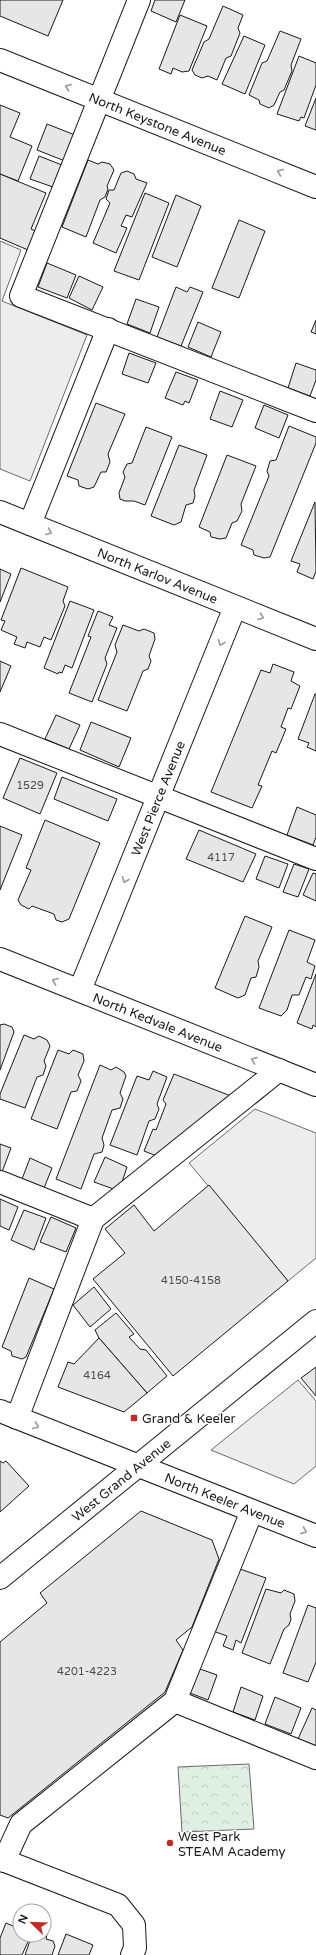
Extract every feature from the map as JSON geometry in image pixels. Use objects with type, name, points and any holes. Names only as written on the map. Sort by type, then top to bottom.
[{"type":"street","points":[[139,0],[21,296],[316,411]]},
{"type":"street","name":"North Keystone Avenue","points":[[0,60],[316,186]]},
{"type":"street","points":[[30,524],[108,329]]},
{"type":"street","name":"North Karlov Avenue","points":[[0,512],[316,639]]},
{"type":"street","name":"West Pierce Avenue","points":[[80,990],[235,606]]},
{"type":"street","points":[[0,734],[316,859]]},
{"type":"street","name":"North Kedvale Avenue","points":[[0,959],[316,1085]]},
{"type":"street","points":[[8,1414],[93,1219],[279,1070]]},
{"type":"street","points":[[0,1182],[93,1219]]},
{"type":"street","name":"West Grand Avenue","points":[[0,1578],[316,1321]]},
{"type":"street","name":"North Keeler Avenue","points":[[8,1414],[316,1536]]},
{"type":"street","points":[[132,1955],[134,1948],[134,1925],[118,1905],[2,1860],[21,1824],[175,1700],[252,1511]]},
{"type":"street","points":[[175,1700],[316,1758]]},
{"type":"green space","points":[[249,1764],[254,1829],[182,1832],[178,1767]]},
{"type":"shaded area","points":[[0,241],[21,250],[2,301],[87,335],[30,481],[0,469]]},
{"type":"shaded area","points":[[255,1109],[316,1133],[316,1258],[288,1281],[189,1163]]},
{"type":"shaded area","points":[[298,1380],[316,1401],[316,1466],[294,1484],[211,1450]]},
{"type":"building","points":[[0,0],[63,0],[48,36],[0,16]]},
{"type":"building","points":[[155,0],[185,0],[176,22],[151,11]]},
{"type":"building","points":[[223,6],[243,15],[238,28],[240,33],[231,56],[226,58],[217,80],[208,76],[202,78],[195,75],[192,70],[204,42],[209,39]]},
{"type":"building","points":[[180,15],[207,26],[189,71],[182,72],[173,68],[171,74],[159,69]]},
{"type":"building","points":[[280,31],[301,39],[291,65],[292,71],[284,90],[280,92],[274,105],[269,108],[260,104],[259,100],[249,95],[262,63],[267,61]]},
{"type":"building","points":[[244,36],[265,45],[245,94],[222,84]]},
{"type":"building","points":[[299,56],[316,63],[316,85],[304,118],[301,117],[299,121],[277,114]]},
{"type":"building","points":[[316,98],[316,130],[305,126]]},
{"type":"building","points":[[0,105],[20,113],[10,137],[32,146],[18,181],[0,174]]},
{"type":"building","points":[[47,124],[75,135],[65,161],[37,150]]},
{"type":"building","points":[[39,156],[62,165],[53,187],[30,179]]},
{"type":"building","points":[[88,160],[98,164],[102,162],[110,164],[114,170],[107,186],[108,189],[105,197],[100,200],[86,237],[62,227]]},
{"type":"building","points":[[127,171],[134,174],[136,179],[147,183],[132,217],[126,215],[121,226],[127,228],[116,253],[93,243],[110,203],[106,199],[109,190],[114,190],[121,173]]},
{"type":"building","points":[[0,174],[46,193],[31,229],[36,231],[28,250],[0,238]]},
{"type":"building","points":[[145,193],[169,203],[139,280],[114,271]]},
{"type":"building","points":[[176,195],[201,206],[177,267],[152,257]]},
{"type":"building","points":[[239,220],[265,231],[239,298],[212,288]]},
{"type":"building","points":[[47,263],[76,275],[67,298],[38,287]]},
{"type":"building","points":[[79,276],[103,287],[92,310],[69,298]]},
{"type":"building","points":[[176,287],[187,292],[190,287],[203,292],[181,346],[157,337]]},
{"type":"building","points":[[136,299],[159,307],[150,333],[127,324]]},
{"type":"building","points":[[316,320],[316,334],[311,332]]},
{"type":"building","points":[[198,322],[221,332],[211,357],[188,347]]},
{"type":"building","points":[[129,353],[156,363],[148,383],[122,374]]},
{"type":"building","points":[[296,363],[316,370],[316,380],[310,396],[288,388]]},
{"type":"building","points":[[176,372],[198,380],[189,403],[185,401],[183,405],[165,398]]},
{"type":"building","points":[[220,391],[243,400],[232,427],[210,419]]},
{"type":"building","points":[[96,403],[125,414],[108,454],[110,462],[106,472],[101,472],[94,487],[88,489],[79,486],[78,480],[67,476]]},
{"type":"building","points":[[264,405],[288,415],[279,438],[255,428]]},
{"type":"building","points":[[289,426],[316,437],[316,443],[270,557],[264,558],[254,555],[253,550],[241,545],[269,476],[267,471],[270,461],[276,460]]},
{"type":"building","points":[[146,427],[172,437],[145,505],[134,501],[125,501],[120,499],[119,493],[125,477],[123,472],[127,464],[132,463]]},
{"type":"building","points":[[179,445],[207,455],[194,490],[195,496],[193,503],[186,505],[181,522],[174,525],[151,516]]},
{"type":"building","points":[[227,455],[256,466],[241,504],[242,511],[237,521],[232,523],[226,538],[220,539],[211,537],[210,532],[199,527]]},
{"type":"building","points":[[315,502],[316,571],[313,579],[297,572],[300,564],[291,561]]},
{"type":"building","points":[[21,568],[68,587],[63,601],[65,606],[51,640],[44,637],[40,647],[27,642],[25,648],[14,644],[17,637],[1,630],[5,621],[1,620]]},
{"type":"building","points":[[0,569],[11,574],[0,602]]},
{"type":"building","points":[[70,601],[94,610],[72,668],[65,665],[62,673],[59,672],[58,674],[44,668]]},
{"type":"building","points":[[98,611],[113,617],[109,625],[117,628],[105,658],[107,664],[92,702],[69,693],[91,637],[88,636]]},
{"type":"building","points":[[123,625],[139,631],[144,629],[154,633],[155,639],[149,656],[151,661],[148,669],[143,671],[127,711],[98,700],[117,652],[115,645]]},
{"type":"building","points":[[0,661],[11,666],[0,692]]},
{"type":"building","points":[[273,664],[294,672],[291,681],[300,686],[291,709],[288,708],[281,727],[286,729],[276,753],[272,751],[258,785],[262,786],[252,808],[211,792],[261,670],[270,673]]},
{"type":"building","points":[[315,694],[316,751],[307,747],[309,743],[298,739]]},
{"type":"building","points":[[56,715],[80,725],[69,749],[45,739]]},
{"type":"building","points":[[91,722],[131,738],[119,767],[80,750]]},
{"type":"building","points":[[20,758],[57,773],[40,814],[3,798]]},
{"type":"building","points":[[62,777],[117,799],[108,821],[54,799]]},
{"type":"building","points":[[297,807],[316,815],[316,837],[313,845],[287,835]]},
{"type":"building","points":[[45,820],[100,843],[69,919],[62,922],[56,920],[54,914],[32,906],[29,909],[21,905],[18,900],[31,870],[26,868]]},
{"type":"building","points":[[0,826],[22,835],[0,890]]},
{"type":"building","points":[[199,830],[256,854],[243,882],[186,859]]},
{"type":"building","points":[[265,856],[288,864],[279,888],[256,879]]},
{"type":"building","points":[[294,864],[309,869],[298,897],[283,892]]},
{"type":"building","points":[[313,873],[316,874],[316,901],[303,895]]},
{"type":"building","points":[[245,916],[272,927],[258,961],[259,967],[256,977],[251,978],[245,995],[238,998],[215,988]]},
{"type":"building","points":[[289,930],[315,940],[307,962],[315,966],[311,979],[306,977],[299,995],[292,995],[287,1010],[281,1016],[259,1008]]},
{"type":"building","points":[[316,974],[316,1027],[313,1025],[312,1029],[297,1023]]},
{"type":"building","points":[[4,1024],[12,1027],[14,1032],[0,1070],[0,1025]]},
{"type":"building","points":[[24,1035],[34,1039],[39,1036],[47,1040],[50,1046],[44,1061],[46,1066],[43,1075],[37,1077],[25,1108],[0,1099],[0,1094]]},
{"type":"building","points":[[58,1050],[69,1054],[73,1050],[83,1054],[84,1061],[78,1075],[81,1081],[77,1091],[71,1092],[57,1129],[31,1119]]},
{"type":"building","points":[[100,1065],[111,1070],[116,1067],[124,1072],[126,1076],[120,1093],[123,1099],[120,1108],[112,1110],[102,1138],[104,1145],[102,1152],[94,1154],[81,1189],[56,1179]]},
{"type":"building","points":[[153,1071],[167,1077],[157,1104],[159,1109],[155,1119],[149,1121],[137,1155],[110,1145],[137,1076],[149,1080]]},
{"type":"building","points":[[174,1074],[231,1096],[162,1158],[144,1151],[153,1129],[156,1130],[166,1104],[163,1100]]},
{"type":"building","points":[[0,1144],[11,1148],[2,1172],[0,1171]]},
{"type":"building","points":[[105,1157],[127,1167],[119,1191],[94,1182]]},
{"type":"building","points":[[30,1158],[52,1168],[44,1188],[22,1179]]},
{"type":"building","points":[[209,1185],[288,1281],[173,1376],[93,1279],[125,1253],[105,1229],[134,1205],[154,1231]]},
{"type":"building","points":[[0,1199],[18,1207],[9,1230],[0,1226]]},
{"type":"building","points":[[24,1210],[46,1218],[34,1250],[11,1240]]},
{"type":"building","points":[[51,1217],[76,1228],[66,1252],[40,1242]]},
{"type":"building","points":[[29,1278],[54,1289],[26,1357],[22,1359],[12,1356],[11,1351],[2,1347]]},
{"type":"building","points":[[94,1287],[111,1309],[90,1327],[73,1305]]},
{"type":"building","points":[[116,1313],[134,1334],[129,1337],[140,1349],[146,1350],[167,1376],[147,1393],[99,1338],[95,1330]]},
{"type":"building","points":[[99,1338],[147,1393],[124,1412],[58,1387],[68,1362],[74,1364]]},
{"type":"building","points":[[316,1367],[316,1396],[301,1378]]},
{"type":"building","points":[[0,1461],[3,1463],[6,1461],[29,1486],[0,1512]]},
{"type":"building","points":[[141,1511],[212,1540],[219,1559],[192,1627],[176,1640],[183,1650],[165,1692],[8,1818],[0,1815],[0,1642],[47,1603],[40,1593]]},
{"type":"building","points":[[237,1568],[266,1578],[241,1643],[236,1640],[233,1650],[223,1646],[227,1636],[213,1631]]},
{"type":"building","points":[[266,1589],[281,1593],[284,1590],[294,1594],[295,1601],[290,1614],[291,1619],[289,1625],[284,1629],[270,1664],[242,1653]]},
{"type":"building","points":[[308,1605],[316,1608],[316,1662],[308,1682],[283,1673]]},
{"type":"building","points":[[200,1669],[217,1675],[208,1700],[190,1693]]},
{"type":"building","points":[[241,1687],[263,1696],[255,1720],[233,1712]]},
{"type":"building","points":[[275,1697],[301,1708],[291,1734],[265,1724]]},
{"type":"building","points":[[312,1708],[316,1710],[316,1747],[298,1739]]},
{"type":"building","points":[[6,1923],[12,1926],[12,1943],[27,1943],[22,1955],[0,1955],[0,1938]]},
{"type":"building","points":[[66,1934],[93,1945],[89,1955],[58,1955]]},
{"type":"building","points":[[52,1941],[55,1946],[52,1955],[25,1955],[29,1943],[52,1943]]},
{"type":"place","name":"Grand & Keeler","points":[[134,1418]]},
{"type":"place","name":"West Park STEAM Academy","points":[[170,1843]]}]
